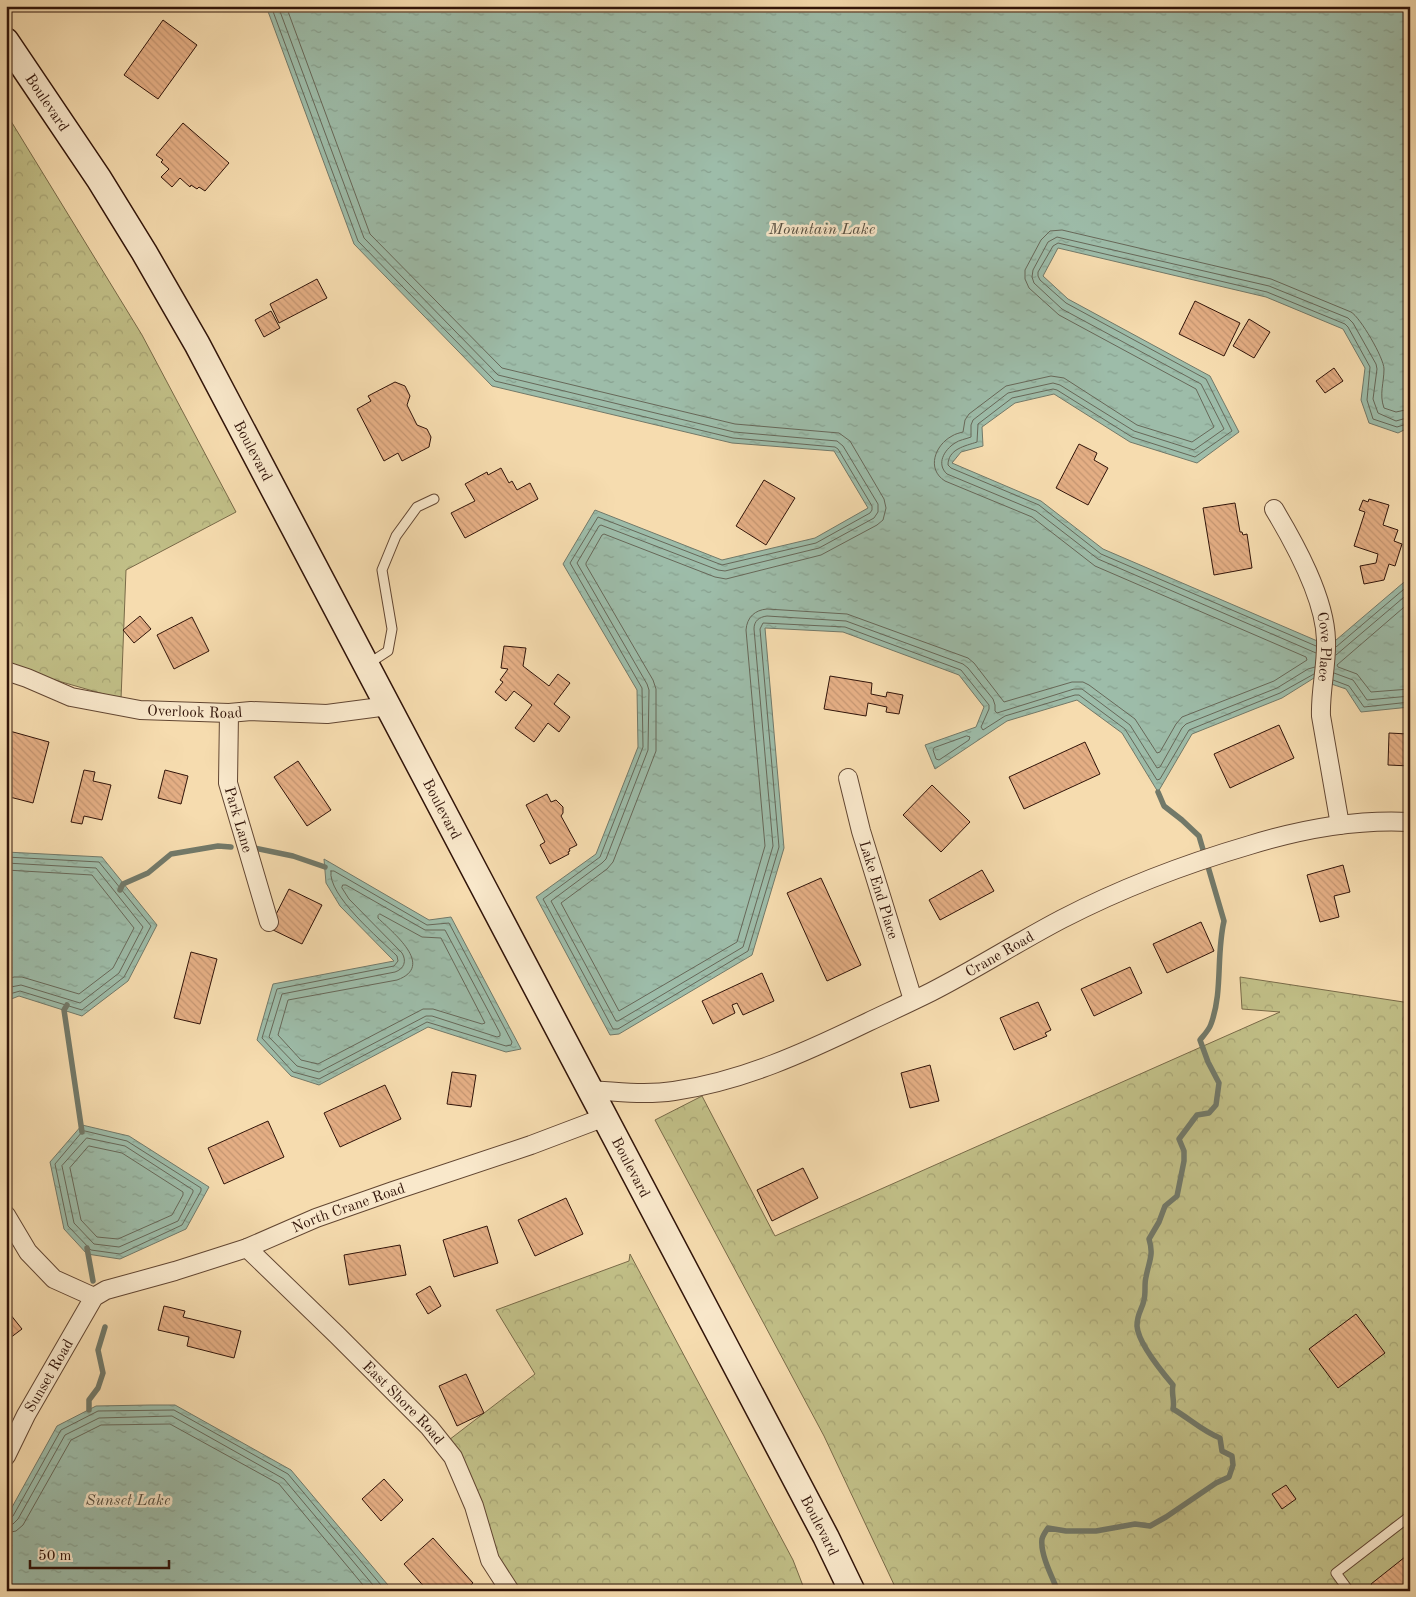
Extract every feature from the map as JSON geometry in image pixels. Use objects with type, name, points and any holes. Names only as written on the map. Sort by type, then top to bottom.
[{"type":"main road","name":"Boulevard","points":[[6,41],[99,179],[197,344],[591,1090],[852,1591]]},
{"type":"street","name":"Cove Place","points":[[1274,508],[1292,541],[1324,619],[1326,640],[1321,716],[1340,825]]},
{"type":"street","name":"Overlook Road","points":[[6,671],[71,697],[140,710],[327,714],[388,706]]},
{"type":"street","name":"Park Lane","points":[[229,713],[228,783],[270,922]]},
{"type":"street","name":"Lake End Place","points":[[848,778],[861,831],[914,1000]]},
{"type":"street","name":"Crane Road","points":[[591,1090],[627,1093],[672,1091],[703,1086],[747,1074],[818,1046],[914,1000],[1062,919],[1145,880],[1200,860],[1283,835],[1353,822],[1386,820],[1410,822]]},
{"type":"street","name":"North Crane Road","points":[[94,1297],[106,1290],[247,1248],[316,1218],[393,1190],[531,1145],[605,1117]]},
{"type":"street","points":[[6,1216],[28,1252],[54,1279],[94,1297]]},
{"type":"street","name":"East Shore Road","points":[[247,1248],[429,1427],[453,1457],[474,1506],[490,1560],[510,1591]]},
{"type":"street","name":"Sunset Road","points":[[6,1456],[26,1415],[94,1297]]},
{"type":"lane","points":[[366,666],[388,650],[392,630],[382,570],[396,536],[417,507],[434,499]]},
{"type":"lane","points":[[1349,1591],[1336,1573],[1410,1516]]},
{"type":"green space","points":[[6,113],[142,335],[236,512],[126,570],[121,699],[6,666]]},
{"type":"green space","points":[[1240,977],[1410,1003],[1410,1591],[897,1591],[824,1436],[655,1120],[702,1096],[775,1236],[1280,1012],[1242,1009]]},
{"type":"green space","points":[[630,1254],[793,1560],[805,1591],[514,1591],[502,1577],[445,1443],[535,1374],[496,1310],[629,1261]]},
{"type":"water","name":"Mountain Lake","points":[[266,6],[1410,6],[1410,427],[1398,433],[1369,423],[1361,400],[1365,368],[1343,329],[1266,297],[1058,248],[1043,276],[1068,299],[1210,376],[1239,432],[1197,463],[1130,442],[1054,394],[1015,403],[982,427],[983,446],[961,452],[952,463],[1041,501],[1103,549],[1329,646],[1410,577],[1410,707],[1361,712],[1346,689],[1314,678],[1282,698],[1192,734],[1158,792],[1122,733],[1077,700],[1007,721],[935,769],[925,745],[976,727],[984,707],[959,675],[843,632],[765,628],[784,848],[752,955],[619,1034],[610,1035],[536,897],[596,854],[638,747],[637,690],[563,564],[595,510],[722,560],[815,538],[868,508],[834,451],[732,443],[492,386],[354,244]]},
{"type":"water","points":[[6,852],[102,857],[157,925],[128,981],[82,1016],[19,996],[6,1001]]},
{"type":"water","points":[[324,859],[429,920],[451,917],[521,1049],[506,1052],[428,1027],[319,1085],[291,1076],[257,1040],[273,984],[394,961],[340,906],[326,883]]},
{"type":"water","points":[[82,1125],[129,1136],[209,1187],[186,1229],[120,1259],[87,1254],[64,1229],[50,1162]]},
{"type":"water","name":"Sunset Lake","points":[[175,1405],[291,1470],[393,1591],[6,1591],[6,1518],[57,1426],[96,1406]]},
{"type":"building","points":[[163,20],[197,45],[158,99],[124,75]]},
{"type":"building","points":[[183,123],[229,163],[205,191],[199,187],[197,189],[191,185],[190,187],[180,178],[172,187],[161,177],[169,169],[161,162],[163,160],[156,155]]},
{"type":"building","points":[[317,279],[327,298],[279,323],[270,304]]},
{"type":"building","points":[[1195,301],[1240,323],[1224,356],[1179,334]]},
{"type":"building","points":[[271,311],[280,328],[264,337],[255,320]]},
{"type":"building","points":[[1249,319],[1270,332],[1254,358],[1233,346]]},
{"type":"building","points":[[1334,368],[1343,381],[1325,393],[1316,381]]},
{"type":"building","points":[[395,382],[405,386],[410,396],[407,405],[417,425],[427,429],[431,437],[429,447],[402,461],[398,453],[384,461],[357,409],[371,401],[368,396]]},
{"type":"building","points":[[1079,444],[1097,453],[1094,460],[1108,468],[1088,505],[1056,488]]},
{"type":"building","points":[[501,468],[509,483],[512,481],[517,490],[530,483],[538,499],[465,538],[451,513],[475,501],[465,484],[487,472],[488,475]]},
{"type":"building","points":[[764,480],[795,498],[766,545],[736,526]]},
{"type":"building","points":[[1369,499],[1389,505],[1383,525],[1398,530],[1394,541],[1402,544],[1395,566],[1389,564],[1384,580],[1364,584],[1360,566],[1376,563],[1378,554],[1354,546],[1365,512],[1359,510],[1363,500],[1368,502]]},
{"type":"building","points":[[1235,503],[1240,532],[1243,535],[1247,534],[1252,568],[1214,575],[1203,508]]},
{"type":"building","points":[[140,616],[151,629],[134,643],[123,630]]},
{"type":"building","points":[[192,617],[209,651],[174,669],[157,635]]},
{"type":"building","points":[[504,646],[526,648],[523,666],[549,686],[558,674],[570,683],[554,704],[570,717],[559,732],[548,723],[534,742],[515,728],[532,705],[514,691],[506,701],[495,692],[503,682],[500,680],[508,669],[501,668]]},
{"type":"building","points":[[830,676],[872,683],[871,694],[886,697],[887,692],[903,695],[899,714],[886,712],[887,707],[868,703],[866,716],[824,709]]},
{"type":"building","points":[[1279,725],[1294,758],[1230,788],[1214,754]]},
{"type":"building","points":[[6,730],[49,742],[33,803],[6,796]]},
{"type":"building","points":[[1408,731],[1410,731],[1410,766],[1388,765],[1389,733],[1408,734]]},
{"type":"building","points":[[1085,742],[1100,774],[1024,809],[1009,777]]},
{"type":"building","points":[[298,761],[331,810],[307,826],[274,777]]},
{"type":"building","points":[[84,770],[95,772],[93,781],[111,785],[102,820],[84,816],[82,824],[71,822]]},
{"type":"building","points":[[165,770],[188,776],[181,804],[158,798]]},
{"type":"building","points":[[932,785],[970,822],[941,852],[903,815]]},
{"type":"building","points":[[547,794],[551,802],[556,800],[563,807],[561,816],[577,845],[569,849],[569,854],[550,864],[540,845],[545,842],[526,805]]},
{"type":"building","points":[[1343,865],[1350,892],[1334,896],[1339,917],[1320,922],[1307,875]]},
{"type":"building","points":[[982,870],[994,891],[940,920],[929,900]]},
{"type":"building","points":[[821,878],[861,965],[827,981],[787,893]]},
{"type":"building","points":[[289,889],[322,905],[302,944],[269,928]]},
{"type":"building","points":[[1201,922],[1214,951],[1167,973],[1153,944]]},
{"type":"building","points":[[191,952],[217,959],[200,1024],[174,1018]]},
{"type":"building","points":[[1130,967],[1142,993],[1094,1016],[1081,989]]},
{"type":"building","points":[[762,973],[774,1001],[743,1015],[737,1003],[732,1005],[735,1013],[713,1024],[702,1001]]},
{"type":"building","points":[[1038,1002],[1051,1030],[1045,1033],[1047,1036],[1014,1050],[1000,1018]]},
{"type":"building","points":[[930,1065],[939,1101],[910,1108],[901,1073]]},
{"type":"building","points":[[452,1072],[476,1075],[471,1107],[447,1104]]},
{"type":"building","points":[[385,1085],[401,1119],[340,1147],[324,1113]]},
{"type":"building","points":[[268,1121],[284,1157],[224,1184],[208,1148]]},
{"type":"building","points":[[803,1168],[818,1198],[772,1221],[757,1190]]},
{"type":"building","points":[[566,1198],[583,1234],[535,1256],[518,1220]]},
{"type":"building","points":[[487,1226],[498,1263],[454,1277],[443,1240]]},
{"type":"building","points":[[400,1245],[406,1275],[349,1285],[344,1255]]},
{"type":"building","points":[[430,1286],[441,1306],[428,1314],[416,1294]]},
{"type":"building","points":[[164,1306],[185,1311],[183,1317],[241,1331],[234,1358],[187,1346],[189,1337],[158,1330]]},
{"type":"building","points":[[6,1309],[22,1329],[6,1341]]},
{"type":"building","points":[[1356,1314],[1385,1353],[1338,1388],[1309,1349]]},
{"type":"building","points":[[466,1374],[484,1413],[457,1426],[439,1386]]},
{"type":"building","points":[[384,1479],[403,1500],[381,1521],[362,1499]]},
{"type":"building","points":[[1286,1485],[1296,1499],[1282,1509],[1272,1494]]},
{"type":"building","points":[[433,1538],[473,1583],[464,1591],[428,1591],[404,1564]]},
{"type":"building","points":[[1410,1553],[1410,1591],[1376,1591],[1371,1584]]},
{"type":"waterway","points":[[1058,1591],[1047,1565],[1042,1545],[1042,1539],[1048,1528],[1066,1531],[1096,1531],[1135,1524],[1150,1526],[1216,1483],[1229,1477],[1233,1465],[1232,1456],[1222,1451],[1220,1438],[1207,1432],[1173,1409],[1173,1385],[1146,1348],[1138,1333],[1137,1326],[1144,1300],[1145,1280],[1150,1258],[1149,1239],[1159,1222],[1165,1206],[1177,1196],[1184,1161],[1184,1151],[1179,1139],[1197,1115],[1209,1113],[1216,1105],[1219,1083],[1208,1062],[1200,1040],[1210,1026],[1215,1012],[1224,921],[1199,836],[1164,806],[1158,792]]},
{"type":"waterway","points":[[120,890],[123,884],[148,873],[171,854],[218,846],[231,847]]},
{"type":"waterway","points":[[254,848],[293,856],[325,867]]},
{"type":"waterway","points":[[67,1005],[64,1010],[82,1132]]},
{"type":"waterway","points":[[87,1248],[93,1281]]},
{"type":"waterway","points":[[89,1410],[89,1400],[98,1388],[103,1373],[98,1350],[105,1327]]}]
